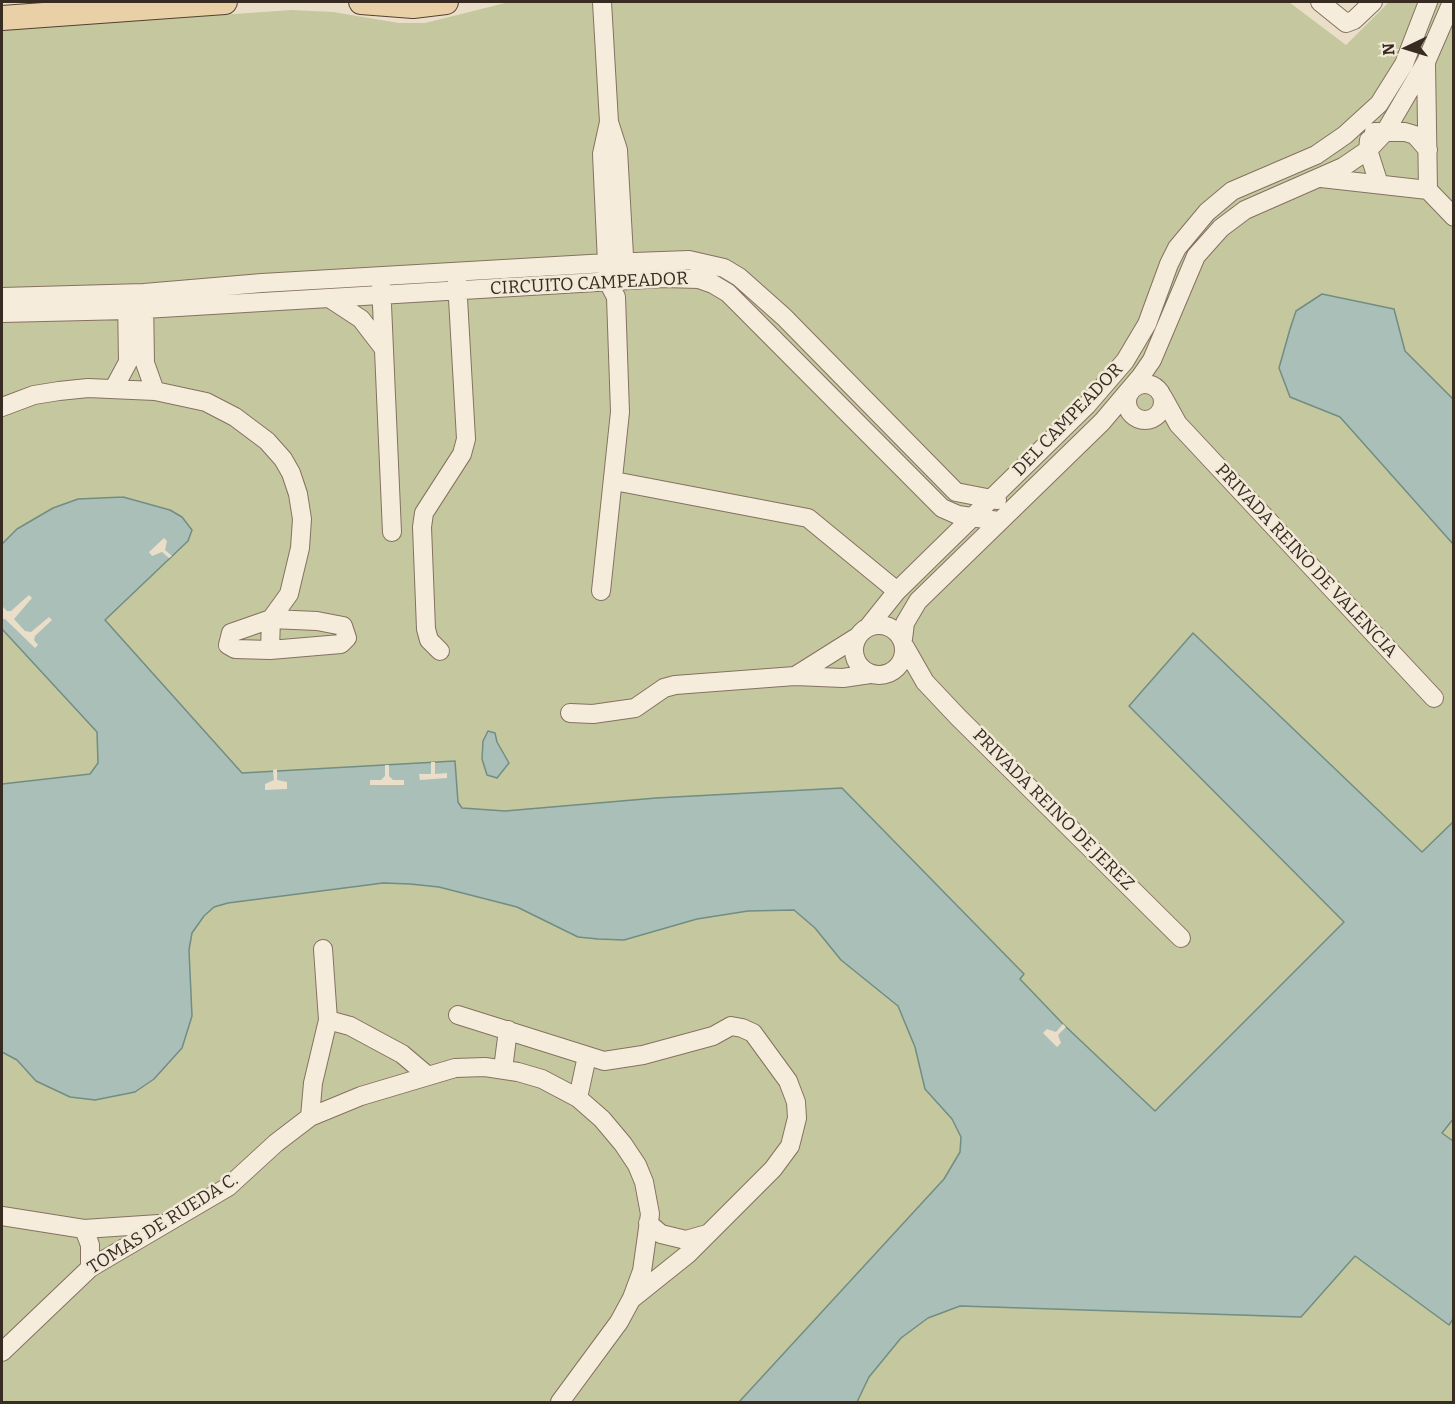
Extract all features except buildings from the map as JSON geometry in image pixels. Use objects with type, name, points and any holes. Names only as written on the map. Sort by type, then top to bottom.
[{"type":"main road","points":[[2,18],[225,2]]},
{"type":"main road","points":[[361,2],[444,2]]},
{"type":"street","points":[[601,591],[621,412],[616,277],[618,150],[609,122],[602,2]]},
{"type":"street","points":[[1320,2],[1346,23],[1354,20],[1373,2]]},
{"type":"street","name":"DEL CAMPEADOR","points":[[795,676],[863,632],[897,591],[1096,394],[1125,361],[1147,324],[1169,264],[1178,248],[1207,212],[1232,191],[1316,155],[1345,135],[1379,104],[1404,64],[1428,2]]},
{"type":"street","name":"DEL CAMPEADOR","points":[[904,643],[905,623],[918,601],[1102,422],[1130,391],[1152,360],[1185,276],[1196,256],[1221,228],[1245,210],[1270,197],[1322,178],[1374,138],[1426,62],[1452,2]]},
{"type":"street","points":[[1426,62],[1428,190]]},
{"type":"street","points":[[1379,104],[1374,138],[1379,184]]},
{"type":"street","points":[[1345,135],[1374,138],[1415,135],[1428,150]]},
{"type":"street","points":[[1322,178],[1428,190],[1454,217]]},
{"type":"street","name":"CIRCUITO CAMPEADOR","points":[[701,271],[713,284],[728,293],[942,508],[949,513],[999,521]]},
{"type":"street","name":"CIRCUITO CAMPEADOR","points":[[2,313],[381,285],[616,277],[701,271],[739,277],[784,318],[956,492],[1017,503]]},
{"type":"street","points":[[440,651],[429,640],[426,629],[422,527],[424,513],[462,454],[466,440],[457,282]]},
{"type":"street","points":[[381,285],[386,352],[392,532]]},
{"type":"street","name":"CIRCUITO CAMPEADOR","points":[[2,297],[136,302],[329,298],[381,285]]},
{"type":"street","points":[[329,298],[361,319],[386,352]]},
{"type":"street","points":[[114,388],[128,362],[136,302]]},
{"type":"street","points":[[136,302],[145,363],[155,392]]},
{"type":"street","name":"DEL CAMPEADOR","points":[[1159,344],[1157,361],[1162,395]]},
{"type":"street","points":[[805,371],[821,357]]},
{"type":"street","points":[[1125,361],[1130,391],[1128,409],[1144,419],[1164,418],[1178,424]]},
{"type":"street","points":[[1096,394],[1130,391],[1142,383],[1151,384],[1162,395],[1162,410],[1144,419]]},
{"type":"street","points":[[2,407],[34,395],[88,388],[155,392],[206,402],[235,417],[267,441],[283,459],[298,494],[302,519],[300,548],[289,594],[271,619],[270,650]]},
{"type":"street","name":"PRIVADA REINO DE VALENCIA","points":[[1162,395],[1178,424],[1434,698]]},
{"type":"street","name":"DEL CAMPEADOR","points":[[1102,422],[1144,419]]},
{"type":"street","points":[[614,482],[807,518],[897,591]]},
{"type":"street","points":[[942,508],[947,530],[945,545]]},
{"type":"street","points":[[289,594],[293,619],[293,649]]},
{"type":"street","points":[[271,619],[293,619],[343,626],[347,638],[341,644],[270,650],[234,650],[228,640],[231,633],[241,627],[271,619]]},
{"type":"street","points":[[878,674],[901,664],[904,643],[892,627],[885,625],[863,632],[854,654],[862,669],[878,674],[925,682]]},
{"type":"street","name":"PRIVADA REINO DE JEREZ","points":[[904,643],[925,682],[1180,938]]},
{"type":"street","name":"DEL CAMPEADOR","points":[[570,713],[593,714],[635,708],[664,688],[675,685],[795,676],[823,679],[878,674]]},
{"type":"street","points":[[310,1117],[313,1083],[328,1020],[323,949]]},
{"type":"street","points":[[458,1015],[604,1061],[643,1055],[713,1036],[731,1026],[753,1033],[788,1081],[796,1102],[797,1118],[790,1146],[773,1169],[688,1254],[632,1298]]},
{"type":"street","points":[[328,1020],[350,1026],[402,1054],[428,1076]]},
{"type":"street","points":[[503,1069],[508,1030]]},
{"type":"street","points":[[578,1098],[587,1056]]},
{"type":"street","name":"TOMAS DE RUEDA C.","points":[[2,1352],[8,1339],[90,1268],[228,1187],[276,1143],[310,1117],[361,1096],[455,1068],[485,1067],[542,1079],[578,1098],[602,1119],[638,1165],[650,1214],[642,1271],[632,1298],[619,1323],[560,1402]]},
{"type":"street","points":[[2,1216],[84,1229],[164,1223]]},
{"type":"street","points":[[648,1223],[661,1234],[686,1240],[707,1234]]},
{"type":"street","points":[[84,1229],[90,1245],[90,1268]]},
{"type":"green space","points":[[509,2],[1289,2],[1346,45],[1389,2],[1453,2],[1453,1402],[2,1402],[2,30],[292,10],[333,12],[399,23],[425,23]]},
{"type":"shaded area","points":[[1322,294],[1394,309],[1405,351],[1453,399],[1453,544],[1340,417],[1290,397],[1279,368],[1290,329],[1296,311]]},
{"type":"shaded area","points":[[123,497],[170,510],[182,517],[192,530],[188,541],[105,620],[242,773],[455,761],[458,802],[462,808],[505,811],[656,798],[842,788],[1024,974],[1020,979],[1063,1024],[1155,1111],[1344,922],[1129,706],[1193,633],[1422,852],[1453,822],[1454,1118],[1442,1133],[1453,1141],[1453,1319],[1449,1325],[1355,1256],[1301,1317],[960,1306],[928,1318],[901,1338],[869,1377],[857,1402],[739,1402],[944,1179],[960,1152],[961,1137],[952,1119],[925,1089],[915,1047],[898,1006],[841,960],[815,928],[794,910],[748,911],[697,919],[624,940],[578,937],[517,907],[439,887],[410,884],[383,883],[228,903],[214,907],[204,916],[192,933],[189,950],[192,1016],[182,1048],[154,1079],[135,1092],[95,1100],[70,1097],[36,1081],[17,1060],[2,1052],[2,784],[90,774],[98,763],[97,732],[2,629],[2,544],[17,529],[53,508],[78,499]]},
{"type":"shaded area","points":[[488,731],[495,733],[497,742],[509,763],[497,778],[487,775],[482,759],[483,741]]},
{"type":"pier","points":[[164,538],[167,541],[165,550],[172,556],[169,558],[162,552],[152,556],[149,552]]},
{"type":"pier","points":[[29,595],[32,598],[14,619],[25,631],[31,632],[49,617],[52,620],[35,636],[34,640],[38,645],[35,648],[5,619],[2,619],[2,606],[7,611],[11,611]]},
{"type":"pier","points":[[431,762],[435,762],[435,774],[447,773],[447,778],[420,780],[419,774],[431,774]]},
{"type":"pier","points":[[385,765],[389,765],[389,776],[393,780],[404,780],[404,785],[370,785],[370,780],[381,780],[385,776]]},
{"type":"pier","points":[[277,769],[277,780],[287,782],[287,789],[265,790],[265,784],[274,780],[273,770]]},
{"type":"pier","points":[[1063,1024],[1066,1027],[1058,1035],[1061,1043],[1057,1047],[1043,1033],[1047,1029],[1056,1032]]}]
